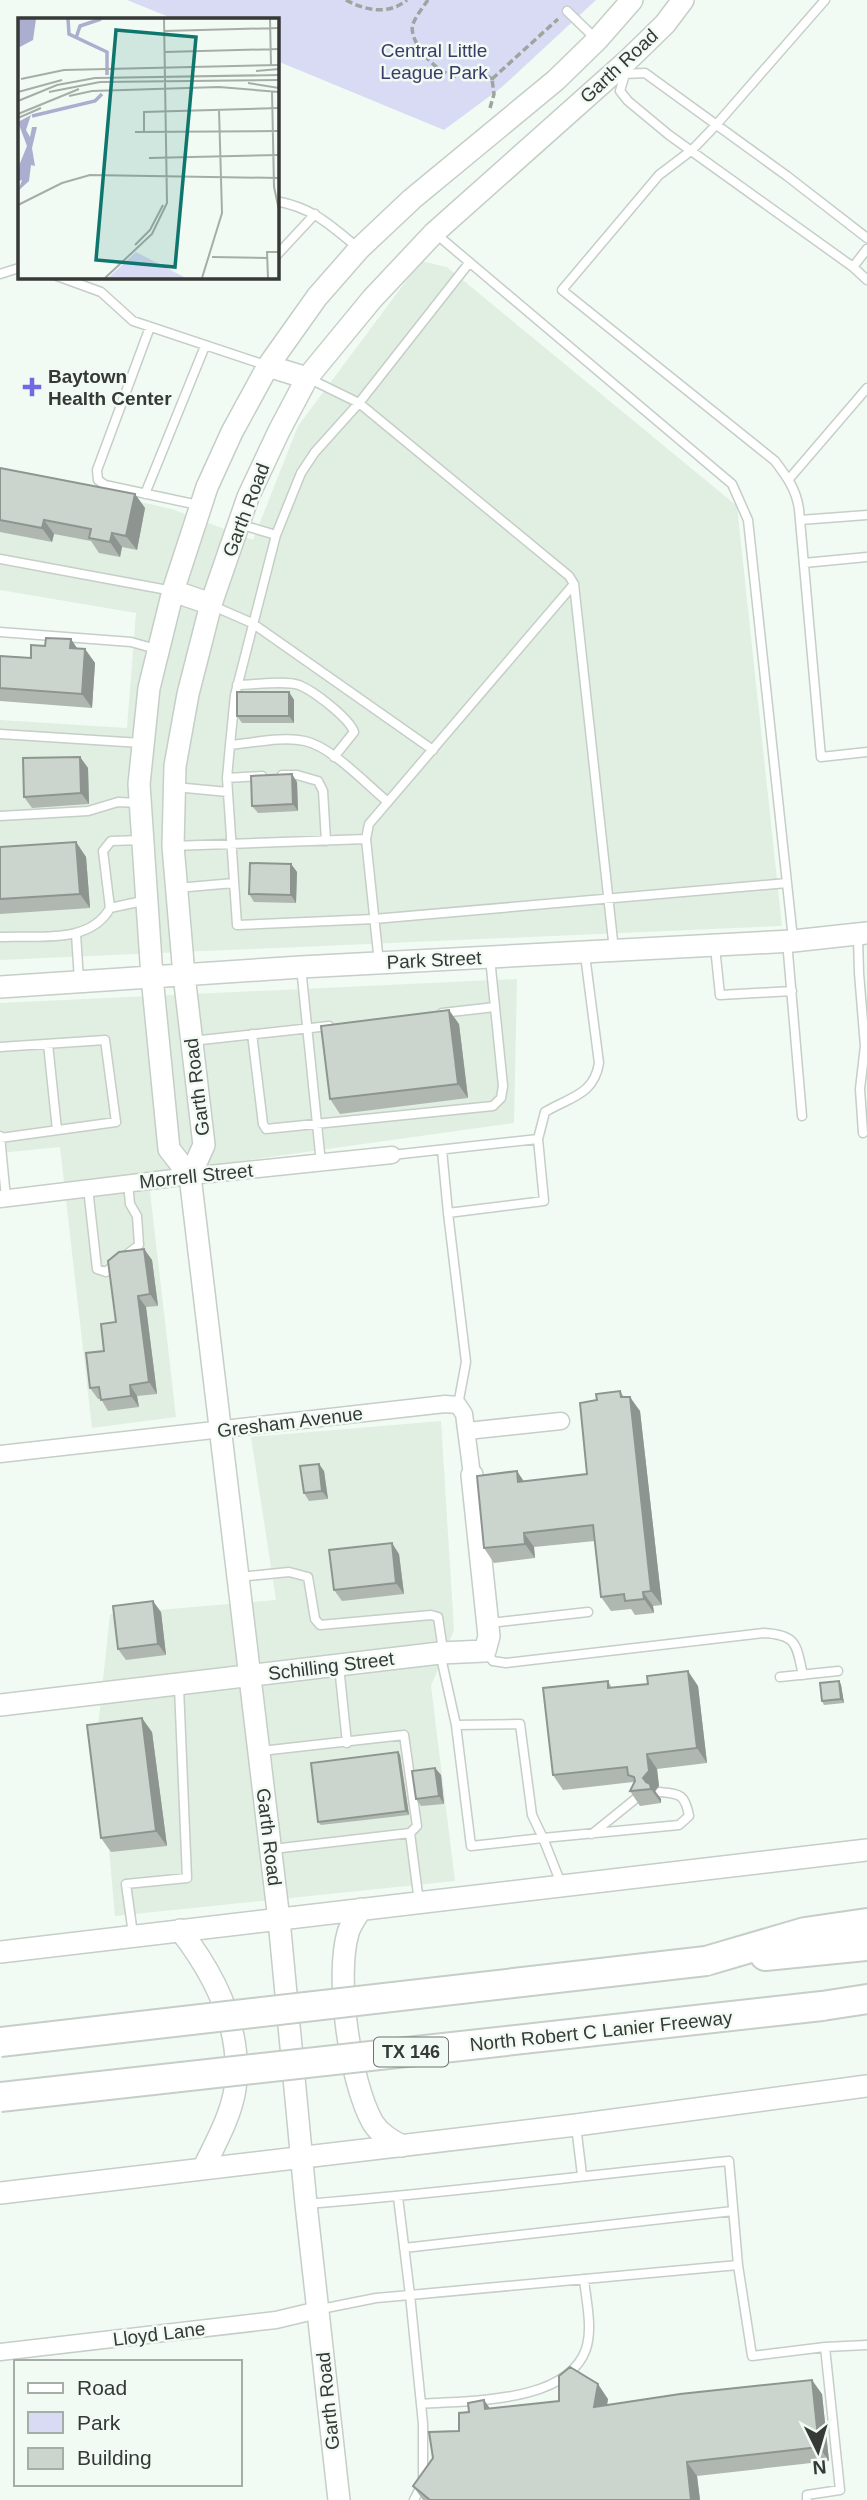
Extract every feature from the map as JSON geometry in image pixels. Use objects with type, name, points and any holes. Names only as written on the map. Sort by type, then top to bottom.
[{"type":"highway","points":[[706,1961],[805,1932],[867,1923]]},
{"type":"highway","points":[[0,2042],[706,1961],[867,1946]]},
{"type":"highway","name":"North Robert C Lanier Freeway","points":[[0,2096],[867,2001]]},
{"type":"main road","name":"Garth Road","points":[[190,1176],[169,1149],[139,803],[149,688],[173,591],[201,505],[232,432],[268,366],[317,297],[359,249],[412,199],[556,80],[597,40],[632,0]]},
{"type":"main road","name":"Garth Road","points":[[339,2500],[306,2204],[279,1920],[190,1176],[204,1145],[184,975],[173,846],[176,766],[188,694],[211,604],[248,497],[307,378],[372,299],[434,233],[622,71],[683,0]]},
{"type":"main road","points":[[597,40],[622,71]]},
{"type":"main road","points":[[268,366],[307,378]]},
{"type":"main road","points":[[173,591],[211,604]]},
{"type":"main road","name":"Park Street","points":[[0,987],[301,967],[715,946],[862,934]]},
{"type":"main road","points":[[472,1475],[489,1636],[485,1651]]},
{"type":"main road","name":"Schilling Street","points":[[0,1705],[442,1653],[485,1651]]},
{"type":"main road","points":[[0,1952],[133,1934],[279,1920],[867,1850]]},
{"type":"main road","points":[[361,1909],[348,1932],[344,1966],[345,2013],[355,2073],[374,2124],[387,2138],[402,2146]]},
{"type":"main road","points":[[180,1930],[202,1959],[218,1991],[231,2023],[235,2058],[235,2089],[203,2169]]},
{"type":"main road","points":[[0,2193],[576,2125],[867,2086]]},
{"type":"street","name":"Morrell Street","points":[[3,1198],[392,1155]]},
{"type":"street","name":"Gresham Avenue","points":[[0,1454],[445,1404],[458,1405]]},
{"type":"street","points":[[458,1405],[464,1414],[472,1475]]},
{"type":"street","points":[[467,1431],[561,1421]]},
{"type":"street","name":"Lloyd Lane","points":[[0,2352],[276,2320],[318,2310]]},
{"type":"lane","points":[[825,0],[716,125],[692,150],[659,175],[562,289],[775,461],[789,479],[797,493],[821,757],[867,752]]},
{"type":"lane","points":[[567,11],[597,40]]},
{"type":"lane","points":[[867,238],[645,73],[622,71],[620,91],[628,101],[669,135],[853,267],[867,280]]},
{"type":"lane","points":[[278,201],[299,205],[316,214],[359,249]]},
{"type":"lane","points":[[278,254],[316,214]]},
{"type":"lane","points":[[434,233],[732,484],[743,504],[748,520],[787,883],[802,1116]]},
{"type":"lane","points":[[853,267],[867,249]]},
{"type":"lane","points":[[470,263],[359,403],[308,462],[276,536],[237,685],[230,745],[227,778],[237,925],[374,919],[787,883]]},
{"type":"lane","points":[[0,274],[18,268]]},
{"type":"lane","points":[[71,279],[101,292],[133,321],[268,366]]},
{"type":"lane","points":[[150,327],[97,470],[98,480],[104,485],[201,505]]},
{"type":"lane","points":[[145,494],[205,346]]},
{"type":"lane","points":[[307,378],[359,403],[569,576],[574,584],[614,950]]},
{"type":"lane","points":[[789,479],[867,388]]},
{"type":"lane","points":[[800,520],[867,515]]},
{"type":"lane","points":[[239,524],[276,536]]},
{"type":"lane","points":[[804,563],[867,557]]},
{"type":"lane","points":[[0,559],[173,591]]},
{"type":"lane","points":[[379,963],[366,839],[369,824],[574,584]]},
{"type":"lane","points":[[211,604],[252,623],[433,750]]},
{"type":"lane","points":[[0,632],[131,642],[159,650]]},
{"type":"lane","points":[[237,685],[299,685],[344,715],[354,732],[334,757]]},
{"type":"lane","points":[[0,734],[144,743]]},
{"type":"lane","points":[[230,745],[307,741],[334,757],[388,802]]},
{"type":"lane","points":[[227,778],[297,775],[318,781],[323,790],[326,841]]},
{"type":"lane","points":[[175,787],[228,792]]},
{"type":"lane","points":[[0,816],[88,811],[118,802],[139,803]]},
{"type":"lane","points":[[173,846],[366,839]]},
{"type":"lane","points":[[0,937],[76,934],[104,918],[110,908],[103,851],[111,841],[142,840]]},
{"type":"lane","points":[[177,888],[234,883]]},
{"type":"lane","points":[[110,908],[147,900]]},
{"type":"lane","points":[[76,934],[79,982]]},
{"type":"lane","points":[[862,934],[859,973],[866,1046],[860,1089],[863,1133]]},
{"type":"lane","points":[[715,946],[720,995],[792,991]]},
{"type":"lane","points":[[448,1213],[544,1201],[538,1139],[545,1112],[589,1087],[596,1077],[599,1063],[584,952]]},
{"type":"lane","points":[[252,1034],[263,1124],[266,1129],[493,1106],[501,1098],[503,1086],[490,957]]},
{"type":"lane","points":[[301,967],[321,1163]]},
{"type":"lane","points":[[428,1014],[495,1007]]},
{"type":"lane","points":[[191,1041],[334,1025]]},
{"type":"lane","points":[[0,1047],[105,1040],[116,1122],[0,1137],[3,1198]]},
{"type":"lane","points":[[48,1044],[57,1130]]},
{"type":"lane","points":[[392,1155],[538,1139]]},
{"type":"lane","points":[[442,1150],[466,1362],[458,1405]]},
{"type":"lane","points":[[88,1188],[97,1269],[106,1272],[139,1245],[137,1216],[130,1204],[128,1183]]},
{"type":"lane","points":[[237,1577],[289,1572],[308,1577],[315,1619],[320,1625],[431,1615],[438,1618],[456,1725],[471,1846],[679,1825],[689,1816],[685,1800],[679,1794],[660,1792]]},
{"type":"lane","points":[[488,1623],[587,1612]]},
{"type":"lane","points":[[485,1651],[494,1661],[506,1663],[764,1633],[781,1634],[793,1642],[798,1651],[803,1675]]},
{"type":"lane","points":[[339,1666],[347,1743]]},
{"type":"lane","points":[[780,1677],[838,1671]]},
{"type":"lane","points":[[133,1934],[125,1884],[187,1878],[179,1684]]},
{"type":"lane","points":[[456,1725],[520,1724],[532,1815],[562,1886]]},
{"type":"lane","points":[[258,1751],[404,1735],[417,1826],[410,1833],[270,1849]]},
{"type":"lane","points":[[592,1834],[639,1796]]},
{"type":"lane","points":[[410,1833],[419,1902]]},
{"type":"lane","points":[[576,2125],[582,2175]]},
{"type":"lane","points":[[306,2204],[398,2197],[729,2161],[738,2265],[752,2356],[867,2345]]},
{"type":"lane","points":[[398,2197],[421,2404],[423,2482],[414,2500]]},
{"type":"lane","points":[[404,2248],[733,2211]]},
{"type":"lane","points":[[318,2310],[376,2298],[738,2265]]},
{"type":"lane","points":[[421,2404],[528,2394],[550,2387],[572,2371],[586,2351],[589,2335],[584,2279]]},
{"type":"lane","points":[[807,2500],[807,2495],[840,2490],[825,2347]]},
{"type":"path","points":[[346,0],[372,10],[399,6],[407,0]]},
{"type":"path","points":[[427,0],[412,24],[412,34],[426,56],[439,69],[450,75],[459,76],[476,69],[492,79],[567,11]]},
{"type":"shaded area","points":[[421,261],[447,267],[737,506],[782,926],[0,960],[0,720],[127,728],[136,613],[0,590],[0,471],[172,509],[253,540],[298,426]]},
{"type":"shaded area","points":[[517,979],[514,1123],[148,1174],[176,1417],[92,1428],[60,1147],[0,1153],[0,1003]]},
{"type":"shaded area","points":[[441,1421],[454,1630],[431,1686],[455,1881],[115,1916],[98,1727],[110,1614],[276,1600],[251,1437]]},
{"type":"green space","name":"Central Little League Park","points":[[127,0],[596,0],[502,87],[444,130],[278,61],[278,18],[172,18]]},
{"type":"building","points":[[0,468],[135,494],[126,536],[112,533],[110,542],[89,538],[91,529],[44,520],[42,528],[0,520]]},
{"type":"building","points":[[46,638],[71,639],[70,648],[85,649],[82,694],[0,688],[0,656],[31,658],[31,645],[45,646]]},
{"type":"building","points":[[237,692],[289,692],[289,716],[237,716]]},
{"type":"building","points":[[80,757],[81,793],[24,797],[23,758]]},
{"type":"building","points":[[292,774],[293,804],[252,806],[251,776]]},
{"type":"building","points":[[76,842],[80,894],[0,899],[0,847]]},
{"type":"building","points":[[250,863],[291,864],[291,895],[249,894]]},
{"type":"building","points":[[449,1010],[458,1084],[330,1099],[321,1026]]},
{"type":"building","points":[[144,1249],[150,1294],[138,1296],[149,1382],[130,1385],[131,1396],[101,1400],[99,1387],[90,1388],[86,1353],[104,1351],[101,1324],[116,1322],[108,1261],[119,1252]]},
{"type":"building","points":[[620,1391],[621,1397],[630,1397],[651,1591],[643,1592],[644,1599],[625,1601],[624,1594],[601,1597],[593,1525],[524,1533],[525,1544],[484,1548],[477,1476],[517,1471],[518,1482],[587,1474],[580,1403],[597,1400],[596,1394]]},
{"type":"building","points":[[319,1464],[322,1491],[304,1493],[300,1466]]},
{"type":"building","points":[[392,1543],[396,1583],[334,1590],[329,1550]]},
{"type":"building","points":[[153,1601],[158,1644],[118,1649],[113,1606]]},
{"type":"building","points":[[688,1671],[697,1748],[647,1754],[649,1771],[643,1778],[650,1784],[651,1789],[630,1791],[635,1781],[634,1777],[628,1775],[627,1767],[553,1775],[543,1688],[608,1681],[608,1688],[648,1684],[647,1676]]},
{"type":"building","points":[[839,1681],[841,1699],[822,1701],[820,1683]]},
{"type":"building","points":[[142,1718],[156,1831],[101,1838],[87,1725]]},
{"type":"building","points":[[398,1752],[406,1811],[318,1822],[311,1763]]},
{"type":"building","points":[[435,1768],[439,1796],[416,1799],[412,1771]]},
{"type":"building","points":[[570,2367],[598,2384],[594,2407],[680,2394],[812,2380],[819,2447],[687,2462],[691,2500],[430,2500],[413,2486],[433,2458],[429,2432],[459,2431],[459,2413],[469,2412],[468,2403],[484,2400],[485,2409],[559,2401],[559,2376]]},
{"type":"place","name":"Baytown Health Center","points":[[32,387]]}]
